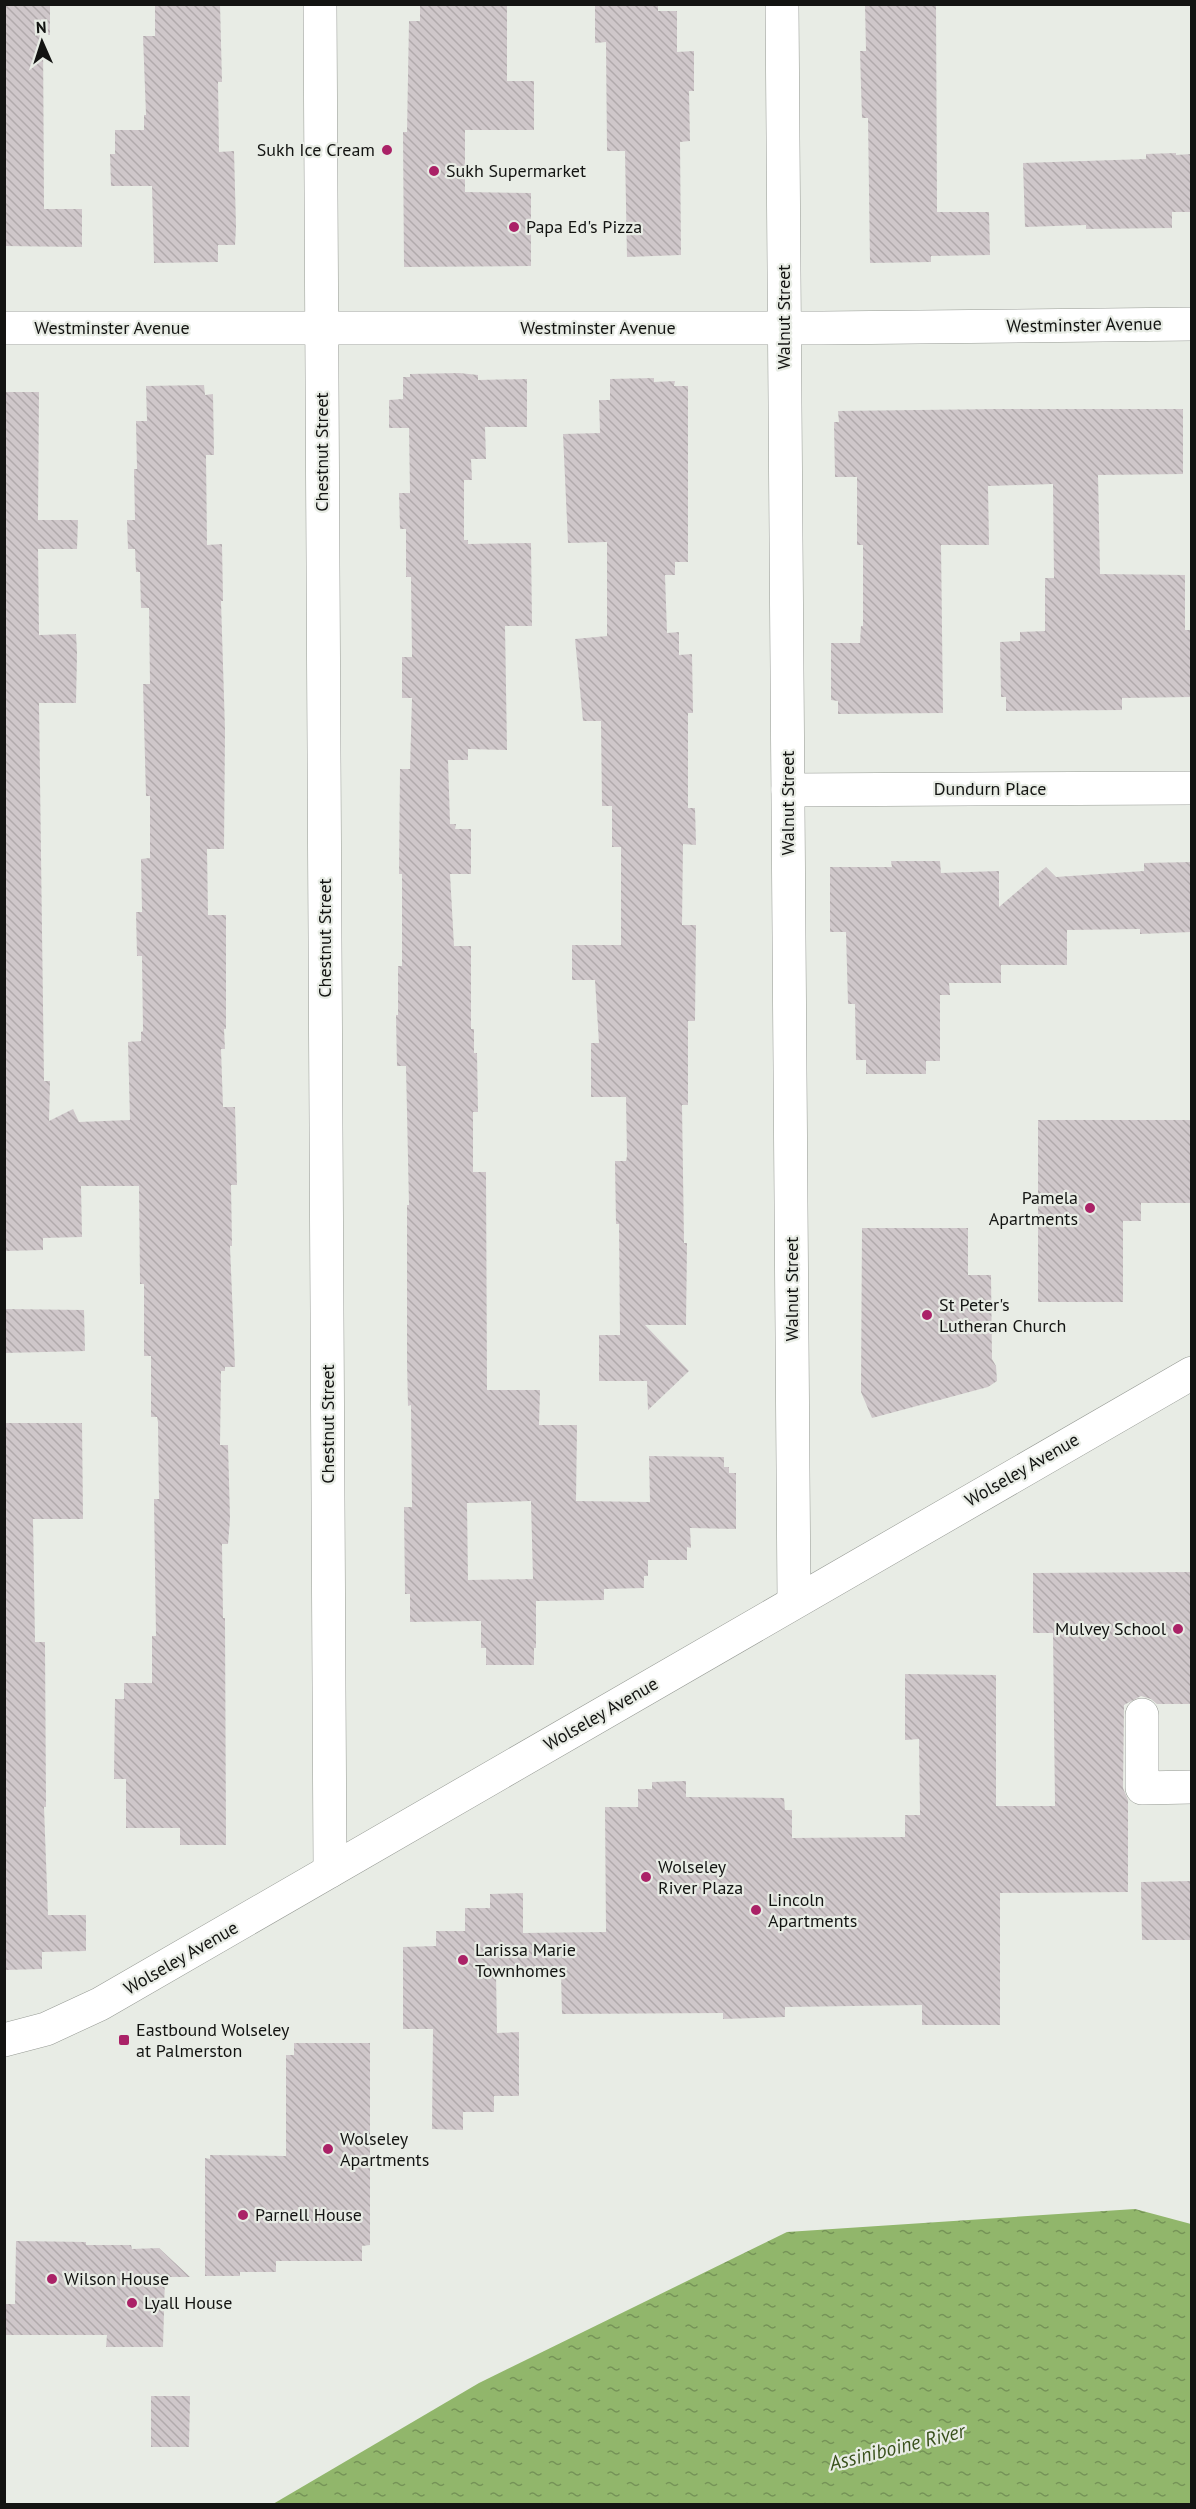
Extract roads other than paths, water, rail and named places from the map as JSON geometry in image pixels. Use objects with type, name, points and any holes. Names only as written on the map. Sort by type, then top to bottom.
[{"type":"street","name":"Chestnut Street","points":[[320,4],[330,1871]]},
{"type":"street","name":"Walnut Street","points":[[782,4],[794,1602]]},
{"type":"street","name":"Westminster Avenue","points":[[4,328],[784,328],[1191,324]]},
{"type":"street","name":"Dundurn Place","points":[[788,790],[1191,788]]},
{"type":"street","name":"Wolseley Avenue","points":[[4,2040],[46,2030],[74,2019],[1191,1373]]},
{"type":"street","points":[[1142,1715],[1142,1788],[1191,1787]]},
{"type":"water","name":"Assiniboine River","points":[[1135,2209],[1191,2224],[1191,2504],[273,2504],[479,2383],[787,2232]]},
{"type":"place","name":"Sukh Ice Cream","points":[[387,150]]},
{"type":"place","name":"Sukh Supermarket","points":[[434,171]]},
{"type":"place","name":"Papa Ed's Pizza","points":[[514,227]]},
{"type":"place","name":"Pamela Apartments","points":[[1090,1208]]},
{"type":"place","name":"St Peter's Lutheran Church","points":[[927,1315]]},
{"type":"place","name":"Mulvey School","points":[[1178,1629]]},
{"type":"place","name":"Wolseley River Plaza","points":[[646,1877]]},
{"type":"place","name":"Lincoln Apartments","points":[[756,1910]]},
{"type":"place","name":"Larissa Marie Townhomes","points":[[463,1960]]},
{"type":"place","name":"Eastbound Wolseley at Palmerston","points":[[124,2040]]},
{"type":"place","name":"Wolseley Apartments","points":[[328,2149]]},
{"type":"place","name":"Parnell House","points":[[243,2215]]},
{"type":"place","name":"Wilson House","points":[[52,2279]]},
{"type":"place","name":"Lyall House","points":[[132,2303]]}]
